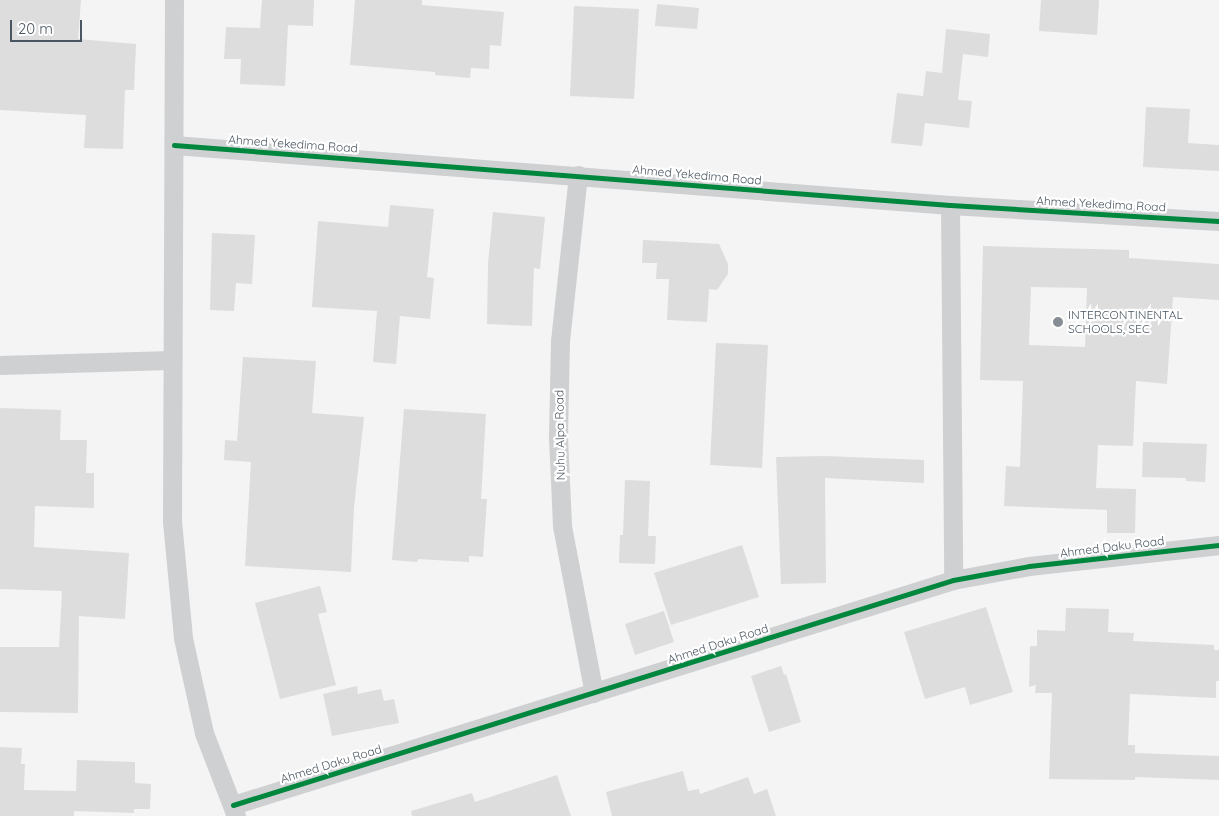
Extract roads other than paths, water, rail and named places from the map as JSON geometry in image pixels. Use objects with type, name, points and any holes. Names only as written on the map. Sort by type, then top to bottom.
[{"type":"street","points":[[174,0],[171,360],[172,521],[183,638],[204,733],[234,810]]},
{"type":"street","name":"Ahmed Yekedima Road","points":[[174,145],[578,175],[950,206],[1219,221]]},
{"type":"street","name":"Nuhu Alpa Road","points":[[578,175],[560,341],[558,437],[562,526],[594,694]]},
{"type":"street","points":[[950,206],[953,580]]},
{"type":"street","points":[[0,365],[171,360]]},
{"type":"street","name":"Ahmed Daku Road","points":[[234,810],[953,580],[1029,566],[1219,545]]},
{"type":"place","name":"INTERCONTINENTAL SCHOOLS, SEC","points":[[1058,322]]}]
